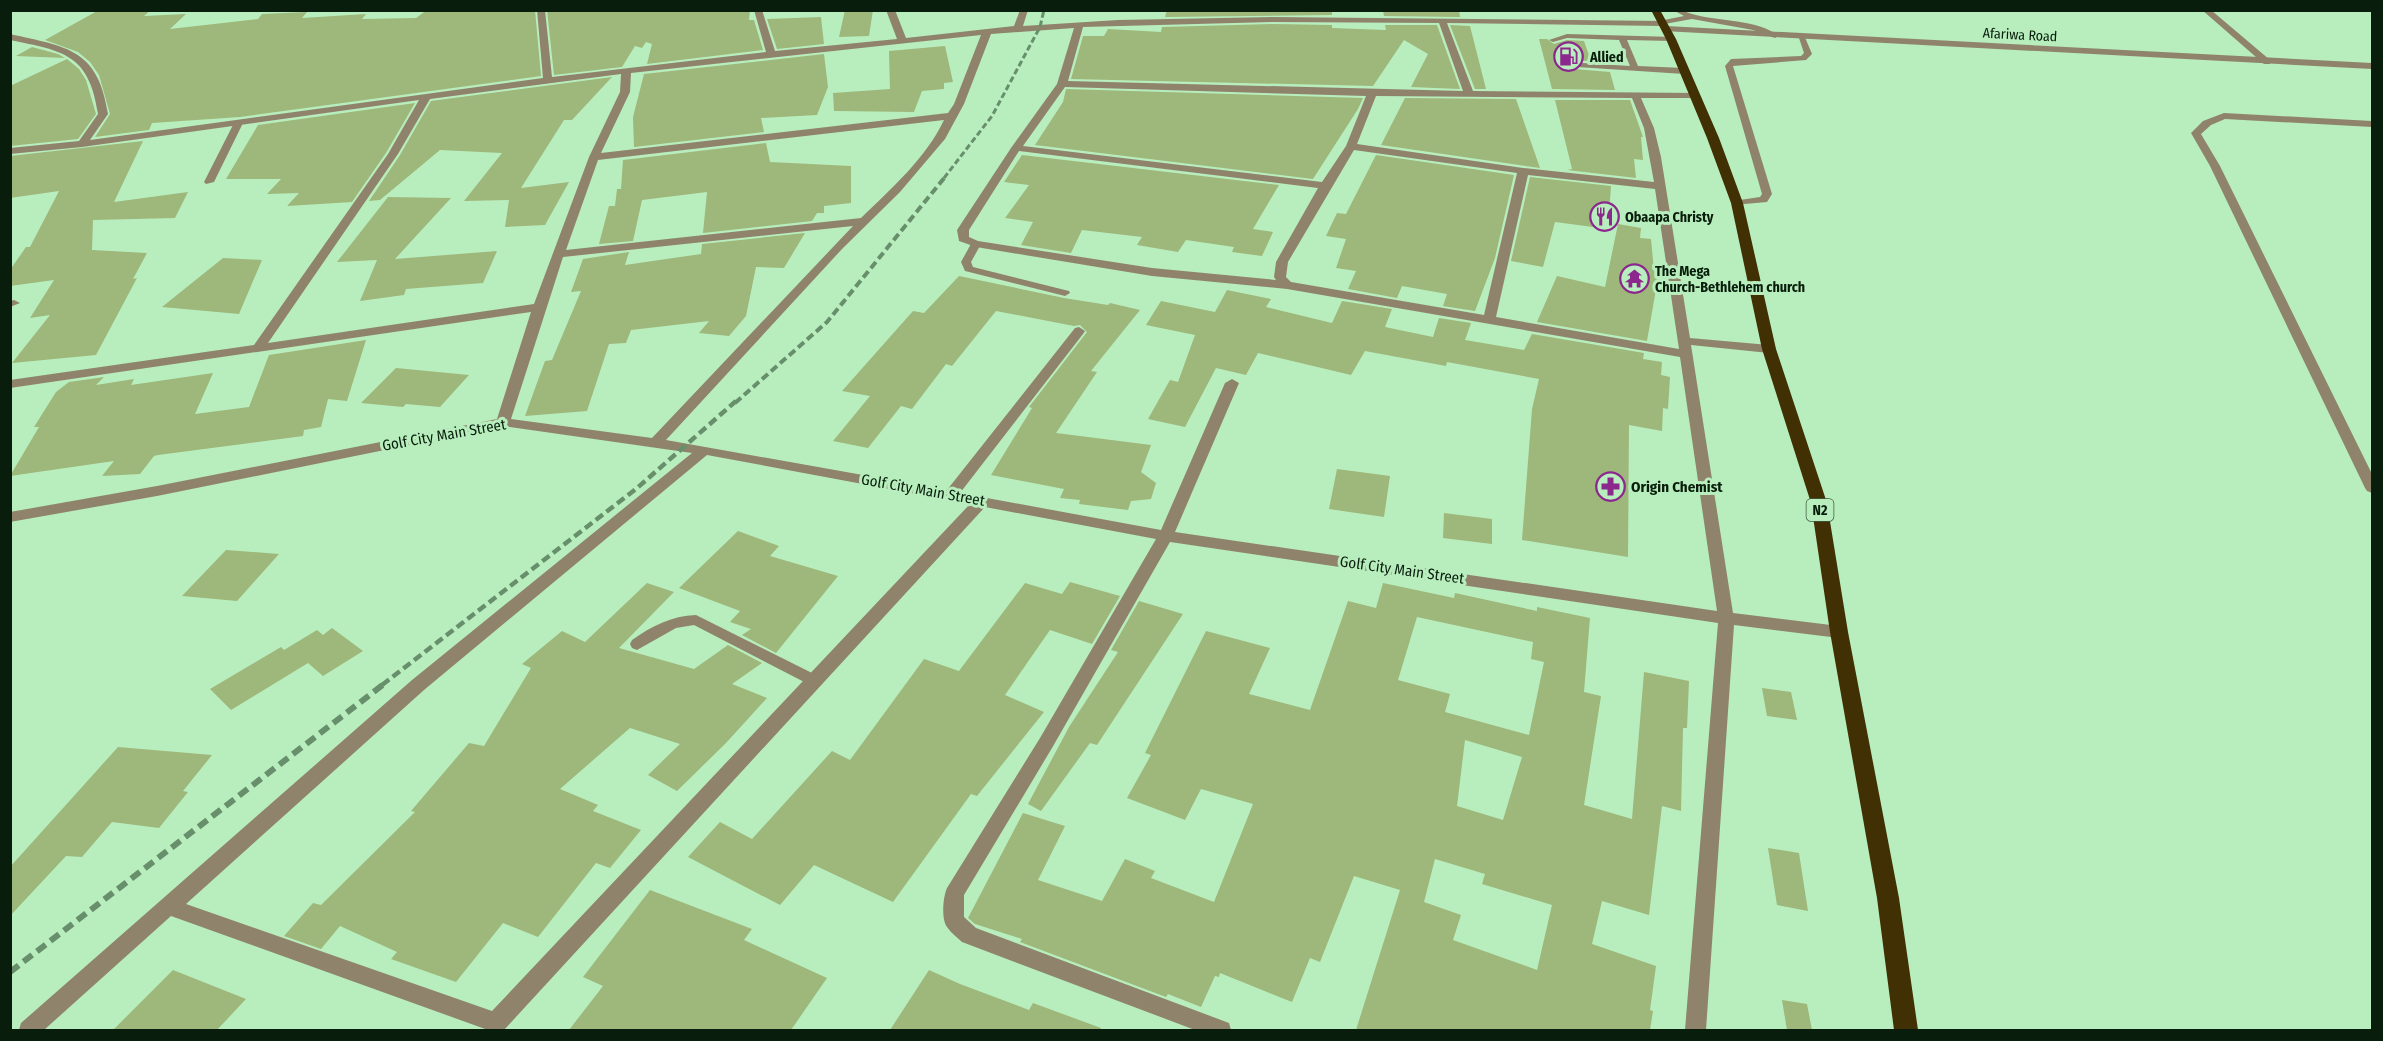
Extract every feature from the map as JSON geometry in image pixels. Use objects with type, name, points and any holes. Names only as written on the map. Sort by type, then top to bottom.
[{"type":"highway","name":"N2","points":[[1664,25],[1713,138],[1737,203],[1769,349],[1820,503],[1839,633],[1888,898],[1906,1030]]},
{"type":"street","points":[[541,10],[548,80]]},
{"type":"street","points":[[758,10],[771,53]]},
{"type":"street","points":[[890,10],[903,41]]},
{"type":"street","points":[[1018,28],[1024,10]]},
{"type":"street","points":[[1120,22],[1124,10]]},
{"type":"street","points":[[1611,10],[1616,23]]},
{"type":"street","name":"Afariwa Road","points":[[10,151],[82,144],[548,80],[771,53],[1018,28],[1289,15],[1437,17],[1664,25],[1775,36],[2373,66]]},
{"type":"street","points":[[1437,17],[1468,93]]},
{"type":"street","points":[[1079,25],[1062,84],[1016,147],[963,230],[963,239],[976,244],[1152,272],[1287,285],[1489,320],[1686,348],[1769,349]]},
{"type":"street","points":[[655,443],[830,255],[867,220],[942,137],[987,32]]},
{"type":"street","points":[[10,37],[65,51],[88,65],[97,79],[102,94],[103,114],[82,144]]},
{"type":"street","points":[[503,422],[558,254],[594,157],[625,92],[626,72]]},
{"type":"street","points":[[1062,84],[1372,93],[1694,95]]},
{"type":"street","points":[[1287,285],[1280,277],[1282,262],[1325,186],[1351,146],[1372,93]]},
{"type":"street","points":[[1635,94],[1651,138],[1660,186],[1726,618],[1696,1030]]},
{"type":"street","points":[[258,348],[393,154],[426,97]]},
{"type":"street","points":[[594,157],[951,116]]},
{"type":"street","points":[[2373,124],[2224,116],[2207,123],[2196,133],[2215,166],[2373,488]]},
{"type":"street","points":[[1351,146],[1523,171],[1660,186]]},
{"type":"street","points":[[1016,147],[1325,186]]},
{"type":"street","points":[[1489,320],[1523,171]]},
{"type":"street","points":[[558,254],[867,220]]},
{"type":"street","points":[[10,384],[539,307]]},
{"type":"street","points":[[950,496],[1079,331]]},
{"type":"street","points":[[1221,1030],[969,935],[954,921],[954,894],[1046,743],[1166,536],[1232,383]]},
{"type":"street","name":"Golf City Main Street","points":[[10,517],[157,491],[503,422],[704,450],[1166,536],[1839,633]]},
{"type":"street","points":[[29,1030],[418,685],[704,450]]},
{"type":"street","points":[[170,907],[494,1027],[982,501]]},
{"type":"lane","points":[[1677,10],[1694,17],[1733,23],[1775,36]]},
{"type":"lane","points":[[2206,10],[2267,62]]},
{"type":"lane","points":[[1553,40],[1567,36],[1622,38],[1694,17]]},
{"type":"lane","points":[[1737,203],[1758,202],[1764,200],[1767,194],[1729,66],[1731,62],[1803,58],[1808,54],[1801,37]]},
{"type":"lane","points":[[1622,38],[1635,68]]},
{"type":"lane","points":[[1558,58],[1565,64],[1581,66],[1684,70]]},
{"type":"lane","points":[[209,182],[238,123]]},
{"type":"lane","points":[[976,244],[966,262],[969,269],[1065,293]]},
{"type":"lane","points":[[637,644],[664,626],[679,620],[696,620],[815,681]]},
{"type":"building","points":[[99,10],[151,10],[144,16],[186,14],[170,29],[258,19],[262,14],[307,12],[302,18],[366,14],[362,19],[416,18],[427,10],[535,10],[541,76],[240,117],[152,123],[149,130],[95,137],[110,114],[99,75],[90,62],[78,52],[45,40]]},
{"type":"building","points":[[547,10],[750,10],[749,20],[754,20],[763,50],[647,64],[652,44],[646,42],[642,48],[635,46],[622,67],[554,75]]},
{"type":"building","points":[[845,10],[873,10],[869,36],[839,37]]},
{"type":"building","points":[[1167,10],[1332,10],[1332,15],[1165,17]]},
{"type":"building","points":[[1383,10],[1459,10],[1460,17],[1384,16]]},
{"type":"building","points":[[821,17],[824,44],[777,49],[767,19]]},
{"type":"building","points":[[1332,25],[1332,28],[1386,30],[1385,25],[1437,25],[1460,89],[1411,87],[1428,54],[1404,40],[1373,86],[1071,79],[1083,36],[1104,36],[1108,29],[1161,32],[1162,27]]},
{"type":"building","points":[[1450,25],[1470,26],[1486,89],[1475,89]]},
{"type":"building","points":[[1539,39],[1547,39],[1554,44],[1567,40],[1584,41],[1591,61],[1568,60],[1563,54],[1555,54],[1554,62],[1562,68],[1610,72],[1615,90],[1552,89]]},
{"type":"building","points":[[945,46],[953,82],[944,83],[944,89],[922,91],[914,112],[834,111],[833,93],[890,89],[889,51]]},
{"type":"building","points":[[32,47],[58,54],[65,58],[16,56]]},
{"type":"building","points":[[824,54],[828,87],[817,115],[761,118],[764,132],[634,147],[633,117],[644,74]]},
{"type":"building","points":[[67,59],[79,69],[86,80],[96,114],[78,139],[10,146],[10,86]]},
{"type":"building","points":[[612,77],[572,120],[564,120],[521,188],[569,182],[545,225],[505,227],[509,200],[464,201],[502,153],[440,150],[380,200],[369,201],[400,155],[431,101]]},
{"type":"building","points":[[1066,89],[1363,98],[1313,179],[1035,145],[1063,102]]},
{"type":"building","points":[[1405,98],[1516,99],[1540,168],[1381,145]]},
{"type":"building","points":[[1555,100],[1630,100],[1643,137],[1641,137],[1643,160],[1634,159],[1636,178],[1567,170],[1572,169]]},
{"type":"building","points":[[415,103],[386,153],[352,202],[287,206],[299,193],[267,194],[281,179],[226,179],[258,125]]},
{"type":"building","points":[[143,141],[114,202],[188,192],[175,218],[93,220],[92,250],[147,253],[133,279],[137,278],[96,355],[12,363],[50,315],[30,318],[54,280],[10,286],[10,270],[26,247],[30,247],[59,191],[10,198],[10,156]]},
{"type":"building","points":[[766,143],[770,162],[851,166],[851,203],[824,206],[824,213],[817,213],[812,221],[703,233],[707,192],[642,200],[633,241],[599,244],[609,206],[615,206],[617,189],[621,189],[623,160]]},
{"type":"building","points":[[1022,155],[1279,185],[1253,229],[1273,232],[1262,256],[1232,252],[1234,247],[1186,240],[1178,252],[1137,245],[1142,237],[1082,230],[1071,253],[1021,245],[1033,222],[1005,218],[1029,185],[1004,182]]},
{"type":"building","points":[[1376,155],[1514,175],[1495,258],[1475,311],[1443,306],[1447,294],[1402,286],[1397,298],[1348,289],[1356,271],[1336,268],[1346,239],[1326,236],[1337,213],[1346,214]]},
{"type":"building","points":[[1530,177],[1611,186],[1608,229],[1555,222],[1543,267],[1511,261]]},
{"type":"building","points":[[388,197],[451,198],[395,259],[497,251],[483,283],[406,289],[404,295],[360,301],[377,260],[337,262]]},
{"type":"building","points":[[1618,224],[1641,228],[1640,238],[1651,239],[1654,271],[1659,272],[1647,341],[1537,322],[1557,276],[1605,287]]},
{"type":"building","points":[[805,233],[784,268],[756,267],[746,316],[729,336],[699,333],[709,321],[631,330],[626,343],[609,344],[587,411],[525,416],[545,361],[552,360],[581,291],[571,292],[583,259],[629,252],[625,265],[701,254],[702,244]]},
{"type":"building","points":[[223,258],[262,260],[239,314],[162,307]]},
{"type":"building","points":[[959,276],[1064,298],[1108,305],[1110,303],[1140,310],[1091,371],[1097,372],[1056,433],[1151,445],[1141,472],[1156,483],[1151,499],[1131,501],[1128,510],[1079,504],[1080,500],[1060,498],[1064,489],[991,475],[1032,408],[1029,407],[1087,332],[1080,325],[1074,326],[996,311],[952,366],[946,364],[912,409],[901,406],[868,448],[833,441],[870,396],[842,391],[913,311],[924,313]]},
{"type":"building","points":[[1227,290],[1271,299],[1266,307],[1332,323],[1342,301],[1392,309],[1385,327],[1433,337],[1439,318],[1471,323],[1465,340],[1524,350],[1532,334],[1644,353],[1643,359],[1662,362],[1661,375],[1670,377],[1668,409],[1663,408],[1662,431],[1629,425],[1628,557],[1522,540],[1532,409],[1539,379],[1447,362],[1446,366],[1365,351],[1351,375],[1258,353],[1246,375],[1216,368],[1185,427],[1148,419],[1170,380],[1178,382],[1195,335],[1146,325],[1161,301],[1215,312]]},
{"type":"building","points":[[366,340],[347,401],[328,399],[321,427],[304,430],[303,436],[158,455],[154,456],[140,474],[102,476],[114,461],[10,476],[39,427],[34,427],[56,392],[69,382],[104,377],[96,385],[134,379],[131,385],[213,373],[195,414],[249,407],[269,355]]},
{"type":"building","points":[[396,368],[469,375],[440,407],[406,404],[403,407],[361,403]]},
{"type":"building","points":[[1337,469],[1390,476],[1384,517],[1329,509]]},
{"type":"building","points":[[1444,513],[1492,519],[1492,544],[1443,538]]},
{"type":"building","points":[[738,531],[779,546],[770,556],[838,576],[776,653],[742,635],[751,629],[730,622],[740,611],[679,588]]},
{"type":"building","points":[[226,550],[279,554],[237,601],[182,596]]},
{"type":"building","points":[[1070,582],[1120,596],[1092,644],[1050,630],[1005,695],[1044,712],[977,796],[971,794],[893,902],[814,865],[780,905],[688,857],[720,822],[752,839],[832,751],[850,760],[924,659],[959,671],[1025,583],[1062,594]]},
{"type":"building","points":[[647,583],[674,592],[619,648],[694,669],[728,645],[762,663],[732,684],[767,698],[726,743],[677,791],[648,775],[680,744],[630,728],[560,789],[598,805],[593,811],[641,830],[610,868],[596,863],[538,937],[503,923],[456,982],[391,959],[397,952],[340,926],[321,949],[284,936],[313,903],[321,905],[415,812],[411,811],[469,743],[484,746],[531,668],[522,664],[562,631],[585,642]]},
{"type":"building","points":[[1383,583],[1454,598],[1455,593],[1537,611],[1537,607],[1590,618],[1584,692],[1601,696],[1584,805],[1632,819],[1644,672],[1689,681],[1687,728],[1683,728],[1681,811],[1662,806],[1649,915],[1602,901],[1592,944],[1656,966],[1650,1010],[1653,1011],[1650,1030],[1356,1030],[1400,890],[1354,876],[1320,962],[1310,958],[1292,1002],[1220,973],[1219,977],[1215,976],[1201,1007],[1168,994],[1166,997],[1020,942],[1022,939],[975,924],[968,918],[1023,813],[1065,826],[1038,880],[1102,901],[1125,859],[1155,871],[1151,878],[1214,902],[1253,804],[1201,789],[1185,820],[1127,798],[1151,755],[1145,753],[1206,631],[1270,648],[1249,694],[1310,710],[1348,601],[1376,608]],"holes":[[[1417,617],[1533,642],[1531,659],[1544,662],[1529,735],[1445,712],[1450,694],[1398,680]],[[1465,740],[1522,757],[1503,820],[1457,806]],[[1435,859],[1485,874],[1482,884],[1552,905],[1537,970],[1453,940],[1461,915],[1424,902]]]},
{"type":"building","points":[[1139,601],[1183,614],[1097,745],[1090,743],[1041,811],[1028,804],[1069,727],[1118,652],[1111,650]]},
{"type":"building","points":[[332,628],[363,651],[323,676],[308,663],[231,710],[210,689],[281,647],[284,650],[317,630],[323,635]]},
{"type":"building","points":[[1762,688],[1791,692],[1797,720],[1767,716]]},
{"type":"building","points":[[118,747],[212,755],[183,791],[188,792],[159,828],[112,822],[82,857],[66,856],[10,916],[10,867]]},
{"type":"building","points":[[1768,848],[1799,853],[1808,911],[1777,905]]},
{"type":"building","points":[[650,890],[752,929],[744,940],[827,978],[791,1030],[569,1030],[603,986],[583,977]]},
{"type":"building","points":[[173,970],[246,999],[217,1030],[113,1030]]},
{"type":"building","points":[[929,970],[1029,1010],[1033,1003],[1101,1028],[1100,1030],[890,1030]]},
{"type":"building","points":[[1782,1000],[1807,1004],[1812,1030],[1787,1030]]},
{"type":"railway","points":[[944,178],[992,116],[1040,27],[1044,10]]},
{"type":"railway","points":[[735,403],[827,322],[945,177]]},
{"type":"railway","points":[[382,685],[636,489],[736,401]]},
{"type":"railway","points":[[10,972],[384,684]]},
{"type":"place","name":"Allied","points":[[1569,57]]},
{"type":"place","name":"Obaapa Christy","points":[[1604,217]]},
{"type":"place","name":"The Mega Church-Bethlehem church","points":[[1634,279]]},
{"type":"place","name":"Origin Chemist","points":[[1610,487]]}]
